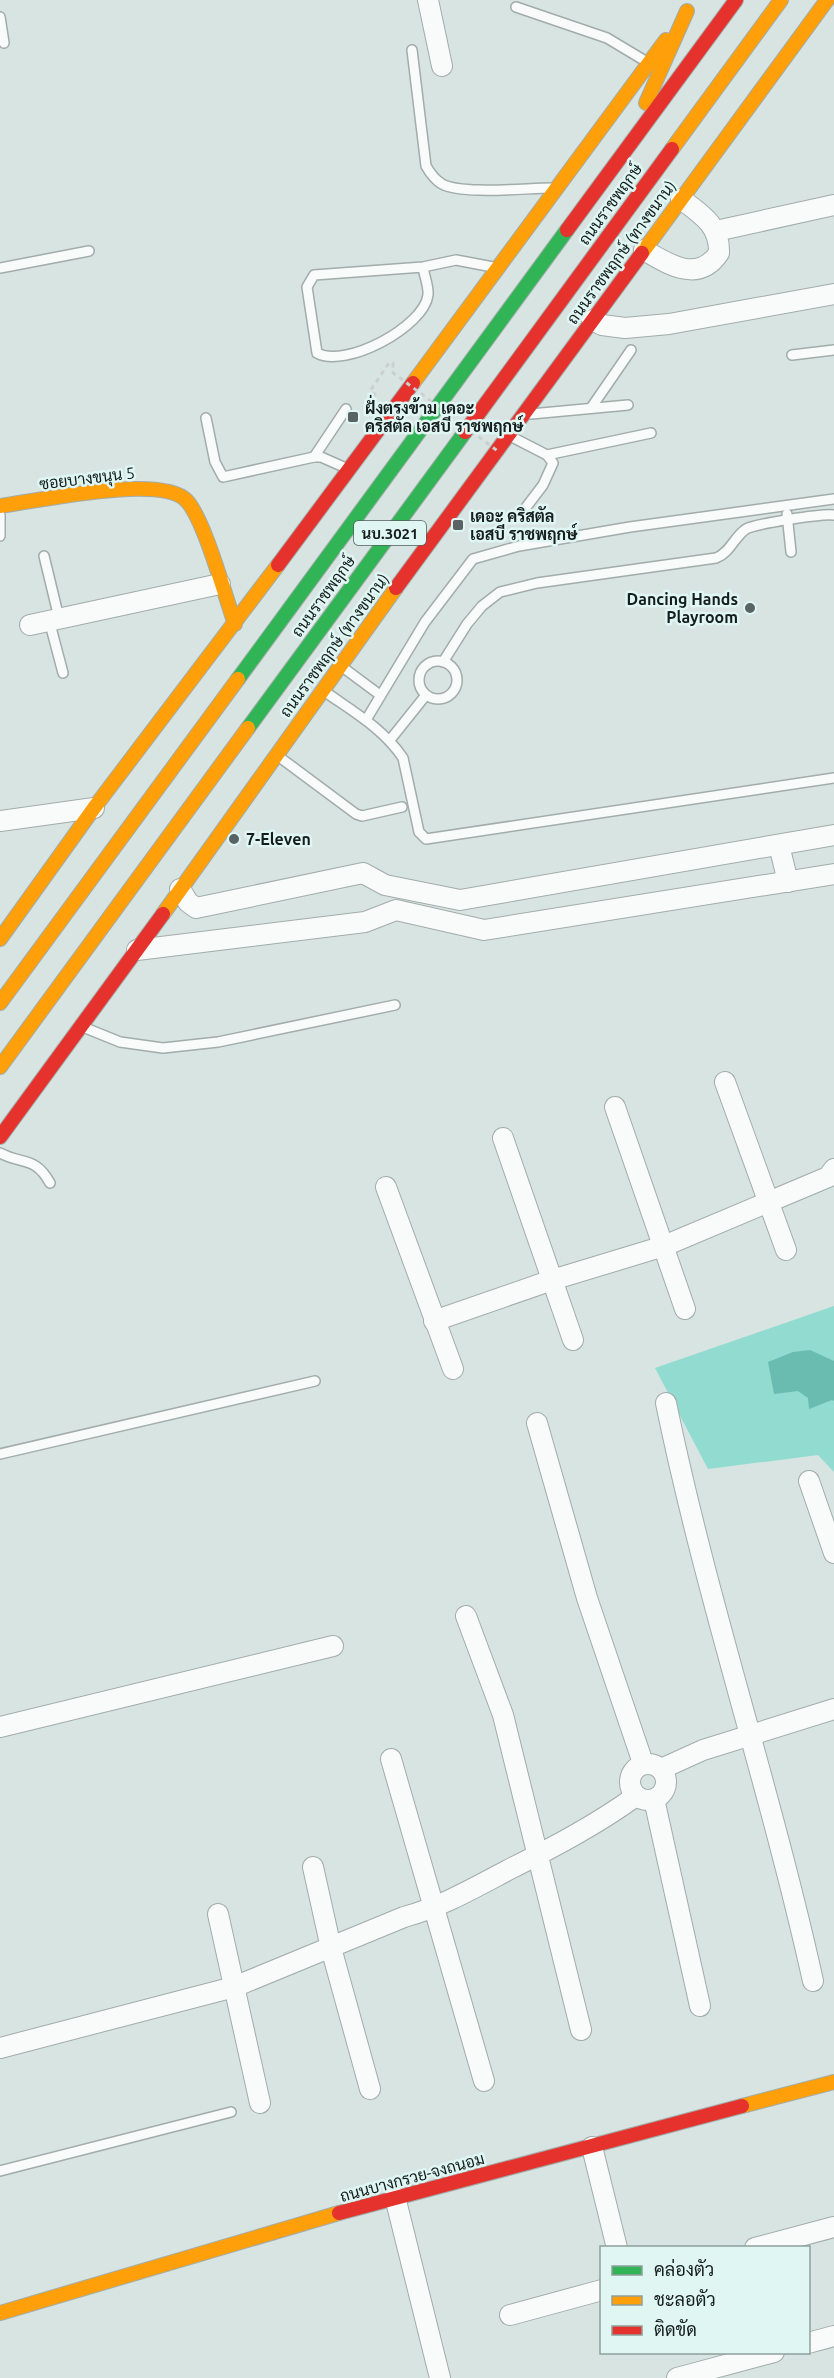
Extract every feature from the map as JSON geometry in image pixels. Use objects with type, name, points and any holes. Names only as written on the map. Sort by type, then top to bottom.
[{"type":"main road","name":"ถนนราชพฤกษ์","points":[[0,1003],[736,0]]},
{"type":"main road","name":"ถนนราชพฤกษ์","points":[[0,1067],[780,0]]},
{"type":"main road","name":"ถนนราชพฤกษ์ (ทางขนาน)","points":[[0,1137],[137,950],[339,665],[827,0]]},
{"type":"main road","points":[[620,160],[691,5]]},
{"type":"main road","points":[[0,939],[94,808],[235,624],[691,5]]},
{"type":"main road","points":[[656,81],[694,27]]},
{"type":"main road","name":"ซอยบางขนุน 5","points":[[0,506],[125,488],[169,490],[184,499],[197,516],[208,541],[220,584],[235,624]]},
{"type":"main road","name":"ถนนบางกรวย-จงถนอม","points":[[0,2313],[395,2197],[834,2082]]},
{"type":"street","points":[[428,0],[442,66]]},
{"type":"street","points":[[644,250],[674,267],[685,270],[707,266],[719,253],[716,231],[709,220],[681,199]]},
{"type":"street","points":[[716,231],[834,205]]},
{"type":"street","points":[[592,320],[602,325],[625,328],[669,324],[834,294]]},
{"type":"street","points":[[30,626],[220,584]]},
{"type":"street","points":[[0,821],[94,808]]},
{"type":"street","points":[[180,889],[188,903],[196,908],[363,873],[386,885],[460,900],[834,835]]},
{"type":"street","points":[[779,845],[788,882]]},
{"type":"street","points":[[137,950],[365,922],[396,910],[484,930],[834,874]]},
{"type":"street","points":[[725,1082],[786,1250]]},
{"type":"street","points":[[615,1107],[685,1309]]},
{"type":"street","points":[[503,1138],[573,1340]]},
{"type":"street","points":[[434,1321],[552,1280],[664,1246],[768,1200],[828,1177],[834,1169]]},
{"type":"street","points":[[386,1187],[453,1369]]},
{"type":"street","points":[[666,1403],[690,1515],[789,1874],[813,1981]]},
{"type":"street","points":[[0,2048],[234,1987],[404,1917],[432,1909],[665,1788],[666,1782],[652,1766],[587,1598],[537,1423]]},
{"type":"street","points":[[809,1481],[834,1553]]},
{"type":"street","points":[[466,1616],[503,1716],[581,2030]]},
{"type":"street","points":[[0,1727],[333,1646]]},
{"type":"street","points":[[700,2006],[645,1798],[631,1786],[633,1771],[834,1709]]},
{"type":"street","points":[[391,1759],[432,1909],[484,2081]]},
{"type":"street","points":[[314,1867],[331,1948],[370,2089]]},
{"type":"street","points":[[218,1914],[260,2103]]},
{"type":"street","points":[[592,2147],[617,2246]]},
{"type":"street","points":[[395,2197],[440,2378]]},
{"type":"street","points":[[759,2246],[834,2227]]},
{"type":"street","points":[[510,2315],[600,2291]]},
{"type":"street","points":[[810,2343],[834,2337]]},
{"type":"street","points":[[677,2378],[767,2354]]},
{"type":"lane","points":[[516,7],[607,38],[649,63]]},
{"type":"lane","points":[[0,17],[4,43]]},
{"type":"lane","points":[[412,50],[426,166],[432,176],[443,184],[475,190],[557,188]]},
{"type":"lane","points":[[0,268],[89,251]]},
{"type":"lane","points":[[423,267],[428,295],[424,304],[395,334],[382,344],[331,358],[317,352],[307,287],[314,275],[423,267],[456,260],[498,268]]},
{"type":"lane","points":[[591,408],[631,350]]},
{"type":"lane","points":[[792,356],[834,350]]},
{"type":"lane","points":[[522,415],[628,405]]},
{"type":"lane","points":[[314,457],[346,409]]},
{"type":"lane","points":[[206,418],[215,462],[223,477],[314,457],[321,457],[349,469]]},
{"type":"lane","points":[[547,455],[651,433]]},
{"type":"lane","points":[[508,435],[547,455],[553,464],[543,485],[524,510]]},
{"type":"lane","points":[[366,720],[425,622],[473,559],[531,544],[834,499]]},
{"type":"lane","points":[[786,506],[791,552]]},
{"type":"lane","points":[[739,512],[744,531]]},
{"type":"lane","points":[[0,515],[0,536]]},
{"type":"lane","points":[[443,662],[474,615],[500,592],[537,583],[716,558],[722,556],[744,531],[751,527],[834,515]]},
{"type":"lane","points":[[44,556],[63,673]]},
{"type":"lane","points":[[443,662],[449,665],[457,678],[453,692],[440,699],[426,695],[421,690],[420,675],[428,664],[443,662]]},
{"type":"lane","points":[[339,665],[380,695]]},
{"type":"lane","points":[[322,689],[390,740],[403,758],[419,832],[426,839],[432,840],[834,778]]},
{"type":"lane","points":[[390,740],[426,695]]},
{"type":"lane","points":[[276,754],[356,814],[362,816],[402,807]]},
{"type":"lane","points":[[81,1026],[120,1042],[163,1048],[218,1042],[394,1005]]},
{"type":"lane","points":[[0,1153],[28,1160],[44,1172],[50,1184]]},
{"type":"lane","points":[[0,1454],[315,1381]]},
{"type":"lane","points":[[0,2171],[231,2112]]},
{"type":"path","points":[[369,391],[389,363],[393,363],[392,372],[499,452]]},
{"type":"shaded area","points":[[834,1306],[834,1472],[818,1455],[708,1469],[655,1368]]},
{"type":"shaded area","points":[[810,1350],[834,1361],[834,1401],[809,1409],[808,1398],[798,1391],[774,1394],[768,1362],[793,1352]]},
{"type":"traffic: fast","points":[[238,679],[567,230]]},
{"type":"traffic: fast","points":[[248,728],[465,432]]},
{"type":"traffic: slow","points":[[672,149],[781,0]]},
{"type":"traffic: slow","points":[[642,253],[827,0]]},
{"type":"traffic: slow","points":[[646,103],[687,11]]},
{"type":"traffic: slow","points":[[413,383],[666,40]]},
{"type":"traffic: slow","points":[[0,506],[125,489],[151,489],[172,493],[186,500],[200,523],[214,558],[235,624]]},
{"type":"traffic: slow","points":[[0,939],[94,808],[278,565]]},
{"type":"traffic: slow","points":[[163,914],[396,588]]},
{"type":"traffic: slow","points":[[0,1003],[238,679]]},
{"type":"traffic: slow","points":[[0,1067],[248,728]]},
{"type":"traffic: slow","points":[[742,2106],[834,2082]]},
{"type":"traffic: slow","points":[[0,2313],[339,2213]]},
{"type":"traffic: jam","points":[[567,230],[736,0]]},
{"type":"traffic: jam","points":[[465,432],[672,149]]},
{"type":"traffic: jam","points":[[396,588],[642,253]]},
{"type":"traffic: jam","points":[[278,565],[413,383]]},
{"type":"traffic: jam","points":[[0,1137],[163,914]]},
{"type":"traffic: jam","points":[[339,2213],[742,2106]]},
{"type":"place","name":"ฝั่งตรงข้าม เดอะ คริสตัล เอสบี ราชพฤกษ์","points":[[353,417]]},
{"type":"place","name":"เดอะ คริสตัล เอสบี ราชพฤกษ์","points":[[458,525]]},
{"type":"place","name":"Dancing Hands Playroom","points":[[750,608]]},
{"type":"place","name":"7-Eleven","points":[[234,839]]}]
